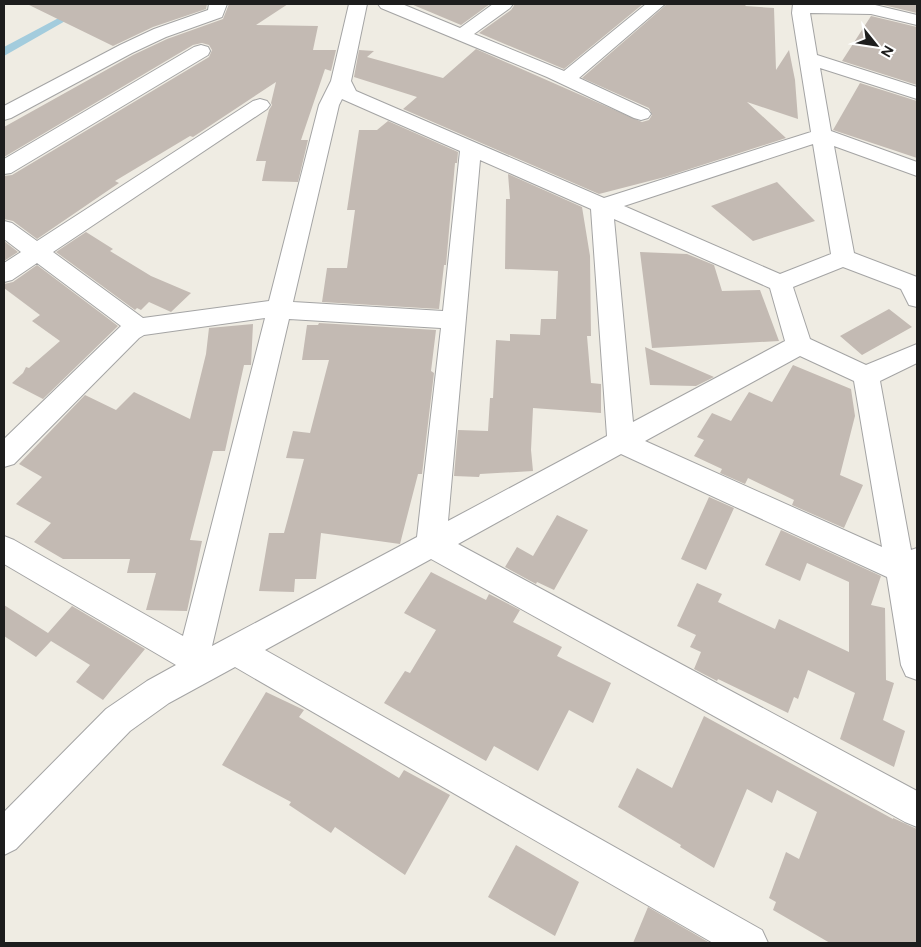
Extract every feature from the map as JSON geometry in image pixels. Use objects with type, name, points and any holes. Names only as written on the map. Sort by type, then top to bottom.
[{"type":"street","points":[[4,114],[126,49],[160,33],[216,13],[218,4]]},
{"type":"street","points":[[191,666],[329,105],[341,81],[358,4]]},
{"type":"street","points":[[387,4],[566,79],[640,114]]},
{"type":"street","points":[[461,35],[504,4]]},
{"type":"street","points":[[566,79],[656,4]]},
{"type":"street","points":[[843,258],[801,5],[873,6],[917,20]]},
{"type":"street","points":[[4,168],[202,51]]},
{"type":"street","points":[[809,58],[917,93]]},
{"type":"street","points":[[341,81],[344,90],[349,95],[780,283],[843,258],[915,288]]},
{"type":"street","points":[[4,274],[260,105]]},
{"type":"street","points":[[602,206],[822,135],[917,169]]},
{"type":"street","points":[[431,544],[471,149]]},
{"type":"street","points":[[602,206],[621,442]]},
{"type":"street","points":[[4,228],[139,328]]},
{"type":"street","points":[[780,283],[799,345],[866,376],[917,353]]},
{"type":"street","points":[[4,456],[121,339],[139,328],[268,309],[454,320]]},
{"type":"street","points":[[4,837],[118,720],[191,666],[235,650],[799,345]]},
{"type":"street","points":[[866,376],[909,565],[917,665]]},
{"type":"street","points":[[621,442],[909,565]]},
{"type":"street","points":[[431,544],[917,810]]},
{"type":"street","points":[[4,548],[191,666]]},
{"type":"street","points":[[235,650],[749,943]]},
{"type":"water","points":[[85,4],[95,4],[4,56],[4,47]]},
{"type":"building","points":[[27,4],[207,4],[206,9],[153,27],[113,46]]},
{"type":"building","points":[[229,4],[288,4],[256,25],[318,26],[313,50],[336,50],[331,71],[325,69],[301,140],[308,140],[298,182],[262,181],[266,161],[256,161],[269,110],[272,105],[276,82],[193,137],[190,136],[115,181],[119,183],[37,239],[13,221],[4,219],[4,176],[12,175],[209,57],[212,50],[209,45],[202,43],[193,45],[4,157],[4,127],[133,55],[167,39],[223,19]]},
{"type":"building","points":[[411,4],[490,4],[461,25]]},
{"type":"building","points":[[515,4],[643,4],[564,69],[479,33],[511,10]]},
{"type":"building","points":[[667,4],[747,4],[745,6],[774,8],[776,70],[789,50],[795,80],[798,119],[747,102],[786,138],[665,177],[599,194],[403,109],[417,97],[354,77],[359,50],[374,51],[367,57],[443,78],[476,49],[642,122],[649,120],[652,115],[649,108],[582,78]]},
{"type":"building","points":[[879,4],[917,4],[917,13]]},
{"type":"building","points":[[871,16],[917,27],[917,85],[842,61]]},
{"type":"building","points":[[860,83],[917,101],[917,158],[833,130]]},
{"type":"building","points":[[388,121],[458,152],[457,163],[455,163],[446,265],[444,265],[439,309],[322,302],[327,268],[347,268],[355,210],[347,210],[359,130],[377,130]]},
{"type":"building","points":[[508,174],[582,207],[590,256],[591,336],[587,336],[591,383],[601,384],[601,413],[533,408],[531,450],[533,471],[480,474],[479,477],[454,476],[458,430],[488,431],[490,398],[493,398],[496,340],[510,341],[510,334],[540,335],[541,319],[556,319],[558,271],[505,269],[506,199],[510,199]]},
{"type":"building","points":[[777,182],[815,221],[753,241],[711,206]]},
{"type":"building","points":[[86,232],[113,249],[110,251],[151,276],[191,293],[171,312],[149,302],[141,310],[137,308],[135,310],[56,252]]},
{"type":"building","points":[[4,241],[18,252],[4,261]]},
{"type":"building","points":[[640,252],[687,254],[714,265],[722,291],[760,290],[779,341],[652,348]]},
{"type":"building","points":[[37,265],[118,326],[43,399],[12,383],[23,373],[26,367],[29,368],[60,341],[32,321],[40,315],[4,288],[4,284],[13,282]]},
{"type":"building","points":[[889,309],[912,327],[862,355],[840,336]]},
{"type":"building","points":[[319,323],[436,330],[431,371],[434,373],[422,474],[418,474],[400,544],[321,533],[316,579],[295,579],[294,592],[259,591],[269,533],[284,533],[304,459],[286,458],[293,431],[310,433],[329,360],[302,360],[307,325],[318,325]]},
{"type":"building","points":[[253,324],[251,365],[244,365],[225,451],[213,451],[190,540],[202,541],[187,611],[146,610],[156,573],[127,573],[130,559],[63,559],[34,542],[51,523],[16,504],[42,477],[19,464],[85,395],[116,410],[134,392],[190,419],[206,354],[209,328]]},
{"type":"building","points":[[645,347],[714,377],[696,386],[650,385]]},
{"type":"building","points":[[793,365],[851,389],[855,416],[840,475],[863,485],[844,528],[792,505],[794,500],[748,478],[745,484],[720,473],[722,469],[694,456],[704,440],[697,437],[712,413],[731,421],[749,392],[772,402]]},
{"type":"building","points":[[709,497],[734,508],[706,570],[681,559]]},
{"type":"building","points":[[557,515],[588,530],[554,590],[537,582],[536,584],[505,567],[517,547],[533,556]]},
{"type":"building","points":[[781,530],[881,576],[871,605],[885,608],[886,680],[894,683],[883,720],[905,731],[894,767],[840,739],[855,693],[808,670],[798,699],[794,697],[788,713],[694,669],[701,652],[690,647],[696,635],[677,626],[697,583],[722,594],[718,602],[775,629],[779,619],[849,652],[849,582],[807,563],[800,581],[765,565]]},
{"type":"building","points":[[431,572],[486,600],[489,594],[520,610],[513,622],[562,647],[557,656],[611,683],[593,723],[569,710],[538,771],[494,746],[486,761],[384,703],[405,671],[410,673],[436,630],[404,613]]},
{"type":"building","points":[[4,605],[48,633],[72,606],[145,649],[103,700],[76,682],[90,665],[51,641],[36,657],[4,636]]},
{"type":"building","points":[[266,692],[304,710],[299,717],[399,778],[404,770],[450,795],[405,875],[335,827],[331,833],[289,805],[291,802],[222,765]]},
{"type":"building","points":[[704,716],[893,819],[917,829],[917,943],[830,943],[773,910],[776,902],[769,898],[786,852],[799,859],[817,812],[777,790],[772,803],[747,789],[714,868],[680,847],[681,845],[618,807],[637,768],[672,788]]},
{"type":"building","points":[[516,845],[579,882],[555,936],[488,897]]},
{"type":"building","points":[[648,907],[710,943],[633,943]]}]
